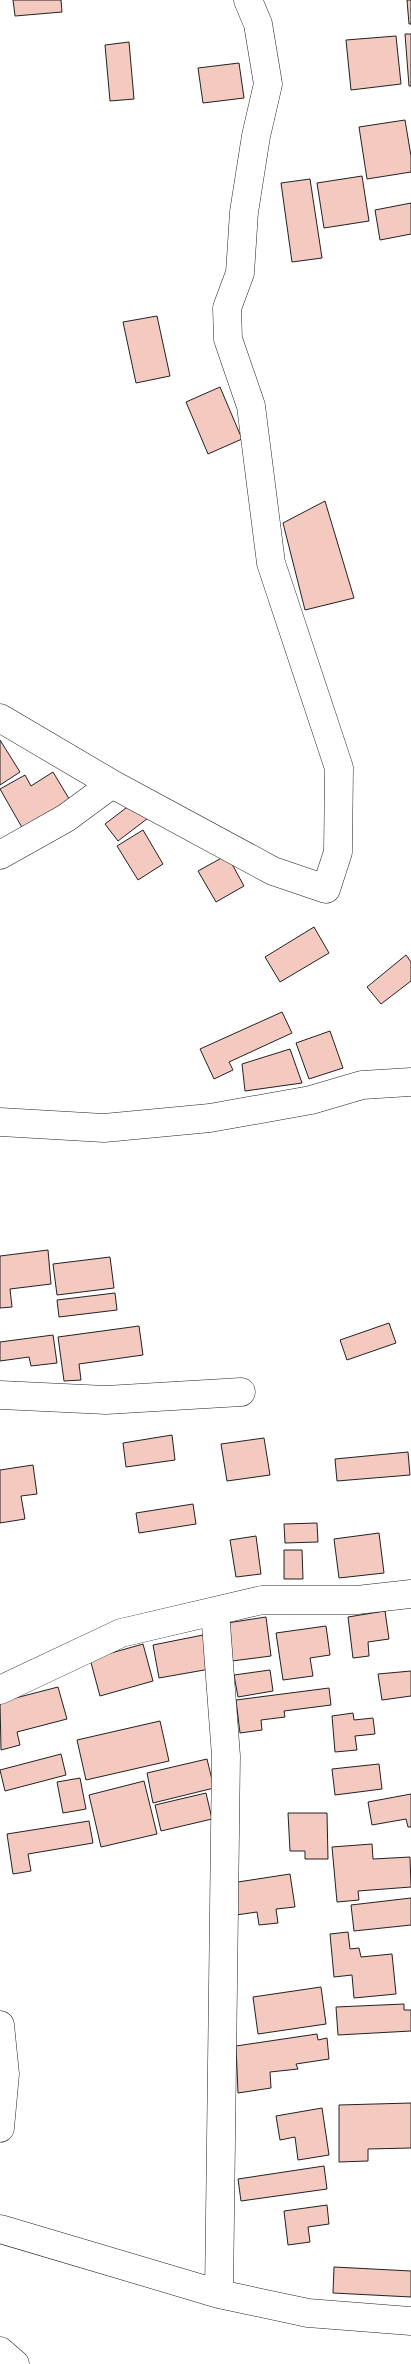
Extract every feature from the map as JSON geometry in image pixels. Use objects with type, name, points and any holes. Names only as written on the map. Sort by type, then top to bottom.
[{"type":"street","points":[[0,718],[112,784],[273,871],[326,889],[338,852],[339,768],[271,563],[251,406],[228,339],[227,308],[240,273],[244,212],[256,136],[268,84],[258,24],[248,0]]},
{"type":"street","points":[[0,855],[66,818],[112,784]]},
{"type":"street","points":[[0,1122],[104,1128],[210,1118],[311,1100],[362,1085],[411,1082]]},
{"type":"street","points":[[0,1395],[106,1400],[241,1392]]},
{"type":"street","points":[[0,1690],[121,1633],[214,1611],[262,1600],[357,1600],[411,1594]]},
{"type":"street","points":[[214,1611],[226,1756],[219,2294]]},
{"type":"street","points":[[0,2025],[5,2074],[0,2128]]},
{"type":"street","points":[[0,2229],[219,2294],[308,2313],[411,2321]]},
{"type":"street","points":[[0,2351],[15,2364]]},
{"type":"building","points":[[13,0],[61,0],[62,12],[15,16]]},
{"type":"building","points":[[407,0],[411,0],[411,24],[409,24]]},
{"type":"building","points":[[405,34],[411,34],[411,86],[409,86]]},
{"type":"building","points":[[396,36],[401,84],[351,90],[346,40]]},
{"type":"building","points":[[129,42],[134,99],[110,101],[105,45]]},
{"type":"building","points":[[239,63],[244,98],[203,103],[198,68]]},
{"type":"building","points":[[405,120],[411,156],[411,172],[367,179],[359,127]]},
{"type":"building","points":[[362,176],[369,221],[324,228],[317,183]]},
{"type":"building","points":[[310,179],[322,258],[292,262],[281,183]]},
{"type":"building","points":[[411,203],[411,234],[380,240],[375,210]]},
{"type":"building","points":[[157,316],[170,376],[136,383],[123,322]]},
{"type":"building","points":[[220,387],[242,439],[208,454],[186,402]]},
{"type":"building","points":[[325,501],[354,598],[305,610],[283,523]]},
{"type":"building","points":[[0,740],[20,772],[0,785]]},
{"type":"building","points":[[53,772],[71,802],[24,831],[0,789],[25,775],[31,786]]},
{"type":"building","points":[[143,795],[156,812],[118,841],[105,824]]},
{"type":"building","points":[[143,830],[163,864],[138,880],[117,846]]},
{"type":"building","points":[[227,855],[244,886],[216,902],[198,871]]},
{"type":"building","points":[[314,927],[329,953],[280,982],[265,957]]},
{"type":"building","points":[[406,955],[411,962],[411,981],[381,1004],[367,987]]},
{"type":"building","points":[[282,1012],[292,1033],[229,1062],[233,1070],[214,1079],[200,1049]]},
{"type":"building","points":[[330,1031],[343,1068],[309,1079],[296,1043]]},
{"type":"building","points":[[290,1049],[302,1083],[245,1091],[242,1064]]},
{"type":"building","points":[[48,1250],[51,1284],[10,1289],[12,1307],[0,1308],[0,1256]]},
{"type":"building","points":[[110,1257],[114,1288],[57,1295],[53,1264]]},
{"type":"building","points":[[115,1293],[117,1310],[59,1317],[57,1300]]},
{"type":"building","points":[[389,1323],[396,1343],[347,1360],[340,1340]]},
{"type":"building","points":[[139,1326],[143,1355],[79,1364],[81,1380],[64,1381],[58,1337]]},
{"type":"building","points":[[53,1335],[57,1363],[31,1366],[29,1357],[0,1361],[0,1342]]},
{"type":"building","points":[[172,1435],[175,1460],[126,1467],[123,1443]]},
{"type":"building","points":[[264,1438],[270,1475],[227,1481],[221,1444]]},
{"type":"building","points":[[408,1452],[410,1475],[337,1481],[335,1459]]},
{"type":"building","points":[[33,1465],[37,1494],[21,1496],[25,1519],[0,1523],[0,1470]]},
{"type":"building","points":[[193,1504],[196,1524],[139,1533],[136,1513]]},
{"type":"building","points":[[317,1523],[318,1542],[285,1543],[284,1524]]},
{"type":"building","points":[[379,1533],[384,1573],[339,1578],[334,1539]]},
{"type":"building","points":[[256,1536],[261,1574],[236,1577],[230,1540]]},
{"type":"building","points":[[284,1550],[302,1550],[303,1579],[284,1579]]},
{"type":"building","points":[[385,1611],[389,1639],[368,1642],[369,1656],[353,1658],[348,1617]]},
{"type":"building","points":[[266,1617],[271,1656],[232,1661],[227,1623]]},
{"type":"building","points":[[326,1626],[330,1655],[310,1658],[313,1676],[283,1680],[276,1633]]},
{"type":"building","points":[[203,1635],[210,1669],[159,1678],[153,1645]]},
{"type":"building","points":[[143,1644],[153,1681],[100,1696],[90,1659]]},
{"type":"building","points":[[270,1670],[273,1691],[238,1697],[234,1675]]},
{"type":"building","points":[[411,1671],[411,1696],[382,1700],[378,1674]]},
{"type":"building","points":[[58,1687],[67,1719],[17,1732],[20,1745],[1,1750],[0,1702]]},
{"type":"building","points":[[329,1688],[331,1705],[284,1711],[285,1717],[261,1720],[262,1730],[240,1733],[236,1700]]},
{"type":"building","points":[[353,1713],[354,1720],[373,1718],[375,1734],[355,1736],[357,1750],[335,1752],[332,1716]]},
{"type":"building","points":[[160,1721],[169,1761],[86,1780],[77,1740]]},
{"type":"building","points":[[61,1754],[66,1775],[5,1791],[0,1770]]},
{"type":"building","points":[[207,1759],[214,1788],[153,1803],[147,1773]]},
{"type":"building","points":[[379,1764],[382,1789],[335,1795],[332,1769]]},
{"type":"building","points":[[80,1778],[86,1809],[63,1813],[57,1782]]},
{"type":"building","points":[[144,1781],[157,1834],[101,1847],[89,1795]]},
{"type":"building","points":[[206,1793],[212,1819],[161,1831],[155,1805]]},
{"type":"building","points":[[411,1794],[411,1827],[408,1827],[406,1819],[372,1825],[368,1802]]},
{"type":"building","points":[[288,1813],[327,1813],[328,1859],[305,1859],[305,1851],[290,1851]]},
{"type":"building","points":[[89,1821],[93,1843],[28,1854],[31,1871],[13,1874],[7,1834]]},
{"type":"building","points":[[372,1844],[373,1859],[410,1857],[411,1887],[358,1891],[359,1900],[337,1902],[332,1847]]},
{"type":"building","points":[[290,1874],[295,1907],[276,1909],[278,1923],[259,1925],[257,1912],[236,1915],[238,1882]]},
{"type":"building","points":[[411,1898],[411,1925],[354,1931],[351,1905]]},
{"type":"building","points":[[348,1932],[350,1949],[359,1948],[361,1957],[392,1954],[396,1994],[354,1998],[352,1975],[334,1977],[330,1934]]},
{"type":"building","points":[[321,1987],[326,2024],[258,2034],[253,1997]]},
{"type":"building","points":[[404,2004],[404,2010],[411,2010],[411,2031],[338,2035],[336,2007]]},
{"type":"building","points":[[317,2034],[318,2040],[327,2038],[329,2059],[296,2064],[298,2069],[270,2072],[271,2088],[238,2093],[236,2046]]},
{"type":"building","points":[[411,2103],[411,2148],[368,2149],[368,2161],[339,2162],[339,2105]]},
{"type":"building","points":[[322,2108],[329,2155],[298,2160],[295,2137],[280,2140],[276,2116]]},
{"type":"building","points":[[324,2166],[327,2189],[241,2201],[238,2179]]},
{"type":"building","points":[[327,2205],[329,2224],[308,2227],[310,2242],[288,2245],[284,2211]]},
{"type":"building","points":[[334,2267],[411,2271],[411,2297],[333,2293]]}]
